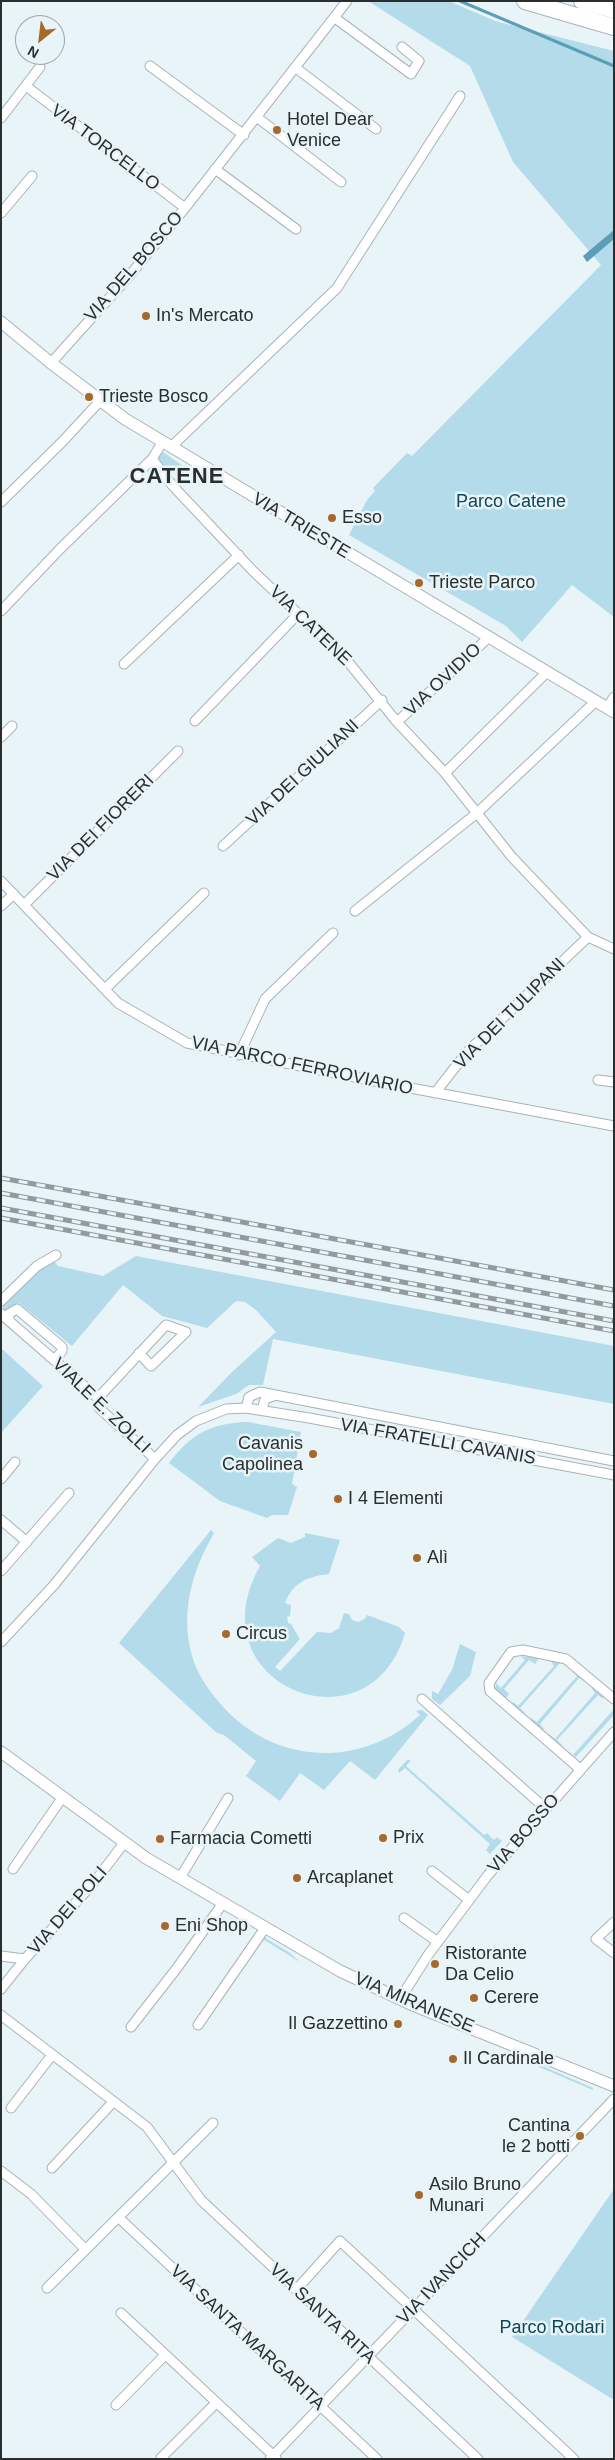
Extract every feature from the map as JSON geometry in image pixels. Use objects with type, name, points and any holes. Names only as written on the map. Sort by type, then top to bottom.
[{"type":"highway","points":[[525,1],[614,27]]},
{"type":"highway","points":[[582,1],[614,10]]},
{"type":"street","name":"VIA DEL BOSCO","points":[[51,364],[130,275],[185,208],[258,118],[347,1]]},
{"type":"street","points":[[335,18],[411,74],[419,61],[402,47]]},
{"type":"street","points":[[150,66],[244,135]]},
{"type":"street","points":[[1,118],[40,67]]},
{"type":"street","points":[[296,68],[376,129]]},
{"type":"street","name":"VIA TORCELLO","points":[[26,86],[185,208]]},
{"type":"street","points":[[1,611],[60,549],[152,459],[337,288],[460,96]]},
{"type":"street","points":[[258,118],[341,182]]},
{"type":"street","points":[[215,169],[296,229]]},
{"type":"street","points":[[1,213],[32,176]]},
{"type":"street","name":"VIA TRIESTE","points":[[2,323],[51,364],[100,401],[488,638],[610,710]]},
{"type":"street","points":[[1,502],[63,441],[100,401]]},
{"type":"street","name":"VIA CATENE","points":[[152,459],[172,485],[239,555],[345,658],[382,700],[398,722],[445,773],[511,856],[588,937],[614,949]]},
{"type":"street","points":[[124,664],[239,555]]},
{"type":"street","points":[[195,721],[298,614]]},
{"type":"street","name":"VIA OVIDIO","points":[[398,722],[488,638]]},
{"type":"street","points":[[445,773],[547,672]]},
{"type":"street","points":[[610,710],[614,697]]},
{"type":"street","name":"VIA DEI GIULIANI","points":[[223,846],[382,700]]},
{"type":"street","points":[[355,911],[478,813],[596,701]]},
{"type":"street","points":[[1,737],[12,726]]},
{"type":"street","name":"VIA DEI FIORERI","points":[[24,905],[178,751]]},
{"type":"street","name":"VIA PARCO FERROVIARIO","points":[[1,881],[118,1003],[187,1043],[239,1055],[614,1126]]},
{"type":"street","points":[[105,989],[204,893]]},
{"type":"street","points":[[1,906],[14,894]]},
{"type":"street","points":[[239,1055],[265,1000],[333,933]]},
{"type":"street","name":"VIA DEI TULIPANI","points":[[435,1093],[467,1052],[588,937]]},
{"type":"street","points":[[598,1080],[614,1082]]},
{"type":"street","points":[[1,1301],[37,1266],[56,1255]]},
{"type":"street","points":[[10,1321],[7,1315],[17,1309],[62,1347],[62,1351],[56,1358],[50,1357]]},
{"type":"street","name":"VIALE E. ZOLLI","points":[[1,1314],[98,1398],[99,1408],[155,1459]]},
{"type":"street","points":[[98,1398],[139,1353],[166,1325],[186,1332],[151,1366],[139,1353]]},
{"type":"street","name":"VIA FRATELLI CAVANIS","points":[[246,1408],[248,1399],[255,1392],[614,1460]]},
{"type":"street","points":[[262,1410],[265,1399],[276,1395]]},
{"type":"street","name":"VIA FRATELLI CAVANIS","points":[[1,1642],[54,1585],[155,1459],[177,1435],[196,1421],[226,1409],[246,1408],[262,1410],[614,1475]]},
{"type":"street","points":[[1,1479],[16,1462]]},
{"type":"street","points":[[1,1571],[69,1493]]},
{"type":"street","points":[[1,1520],[27,1542]]},
{"type":"street","points":[[580,1769],[490,1691],[489,1683],[511,1652],[523,1650],[566,1659],[614,1700]]},
{"type":"street","points":[[422,1699],[545,1808]]},
{"type":"street","name":"VIA BOSSO","points":[[400,1999],[469,1900],[545,1808],[614,1732]]},
{"type":"street","name":"VIA MIRANESE","points":[[2,1753],[124,1843],[180,1878],[340,1971],[400,1999],[614,2086]]},
{"type":"street","points":[[13,1869],[62,1798]]},
{"type":"street","points":[[180,1878],[228,1798]]},
{"type":"street","name":"VIA DEI POLI","points":[[1,1956],[25,1959],[96,1880],[124,1843]]},
{"type":"street","points":[[432,1872],[469,1900]]},
{"type":"street","points":[[131,2027],[178,1968],[223,1903]]},
{"type":"street","points":[[404,1918],[438,1942]]},
{"type":"street","points":[[614,1922],[596,1939],[614,1953]]},
{"type":"street","points":[[198,2026],[265,1928]]},
{"type":"street","points":[[1,1989],[25,1959]]},
{"type":"street","name":"VIA SANTA RITA","points":[[1,2015],[147,2127],[201,2200],[478,2459]]},
{"type":"street","points":[[11,2108],[52,2055]]},
{"type":"street","name":"VIA IVANCICH","points":[[273,2458],[614,2098]]},
{"type":"street","points":[[52,2168],[113,2102]]},
{"type":"street","points":[[46,2288],[213,2123]]},
{"type":"street","points":[[1,2171],[31,2194],[85,2249]]},
{"type":"street","name":"VIA SANTA MARGARITA","points":[[118,2217],[377,2459]]},
{"type":"street","points":[[296,2290],[340,2241],[574,2459]]},
{"type":"street","points":[[121,2313],[273,2458]]},
{"type":"street","points":[[116,2405],[165,2355]]},
{"type":"street","points":[[161,2458],[216,2402]]},
{"type":"green space","name":"Parco Catene","points":[[368,1],[449,1],[495,21],[614,51],[614,617],[572,585],[522,642],[506,626],[349,535],[367,500],[375,491],[373,488],[407,453],[412,456],[601,265],[513,162],[470,66]]},
{"type":"green space","points":[[163,452],[190,471],[176,485],[171,480],[179,477],[171,468],[163,470],[157,458]]},
{"type":"green space","points":[[136,1256],[614,1346],[614,1404],[273,1339],[263,1385],[249,1385],[236,1394],[198,1407],[232,1372],[276,1332],[256,1310],[245,1302],[236,1301],[207,1328],[162,1316],[123,1285],[72,1346],[19,1303],[5,1310],[2,1307],[33,1273],[53,1260],[58,1266],[103,1276]]},
{"type":"green space","points":[[1,1348],[43,1386],[1,1433]]},
{"type":"green space","points":[[248,1422],[301,1432],[292,1484],[297,1487],[288,1515],[272,1515],[267,1518],[220,1501],[169,1463],[185,1445],[203,1432],[223,1425]]},
{"type":"green space","points":[[211,1530],[214,1533],[206,1547],[190,1592],[187,1624],[192,1656],[206,1685],[226,1710],[248,1728],[271,1742],[296,1750],[322,1753],[348,1751],[373,1744],[398,1732],[420,1715],[416,1711],[422,1710],[428,1715],[375,1780],[350,1761],[324,1790],[300,1773],[280,1801],[246,1776],[256,1761],[224,1735],[217,1733],[119,1643]]},
{"type":"green space","points":[[305,1533],[340,1540],[329,1574],[315,1576],[302,1581],[288,1596],[285,1603],[291,1605],[290,1616],[287,1617],[288,1623],[291,1624],[300,1639],[275,1667],[280,1671],[317,1632],[331,1633],[339,1628],[344,1613],[349,1614],[352,1620],[358,1622],[365,1619],[367,1615],[399,1627],[405,1633],[386,1670],[358,1691],[326,1697],[294,1690],[267,1671],[249,1644],[246,1608],[260,1566],[252,1557],[278,1538],[291,1543],[305,1537]]},
{"type":"green space","points":[[460,1644],[476,1652],[470,1676],[440,1705],[432,1699],[432,1691],[438,1694],[452,1670]]},
{"type":"green space","points":[[520,1656],[539,1658],[535,1664],[529,1660],[504,1689],[509,1694],[505,1699],[495,1690],[496,1683],[501,1688],[525,1660]]},
{"type":"green space","points":[[550,1660],[565,1663],[566,1665],[560,1663],[520,1708],[525,1713],[524,1715],[511,1704],[513,1702],[518,1706],[554,1666]]},
{"type":"green space","points":[[572,1671],[585,1681],[579,1678],[540,1724],[544,1729],[542,1731],[529,1720],[531,1718],[537,1722],[577,1676]]},
{"type":"green space","points":[[591,1687],[603,1696],[603,1699],[598,1695],[557,1740],[562,1745],[558,1745],[549,1737],[549,1734],[555,1739],[595,1693]]},
{"type":"green space","points":[[614,1709],[614,1715],[576,1757],[573,1755]]},
{"type":"green space","points":[[407,1760],[411,1760],[406,1766],[484,1835],[487,1833],[494,1840],[497,1837],[502,1841],[490,1854],[486,1850],[490,1844],[405,1768],[399,1773],[398,1770]]},
{"type":"green space","points":[[262,1936],[290,1953],[300,1962],[261,1938]]},
{"type":"green space","points":[[526,2059],[593,2088],[593,2090],[525,2061]]},
{"type":"green space","name":"Parco Rodari","points":[[614,2189],[614,2400],[512,2337]]},
{"type":"shaded area","points":[[614,230],[614,239],[587,262],[583,256]]},
{"type":"waterway","points":[[460,1],[614,66]]},
{"type":"railway","points":[[1,1178],[614,1290]]},
{"type":"railway","points":[[1,1193],[614,1306]]},
{"type":"railway","points":[[1,1208],[614,1321]]},
{"type":"railway","points":[[1,1218],[614,1331]]},
{"type":"place","name":"Hotel Dear Venice","points":[[277,130]]},
{"type":"place","name":"In's Mercato","points":[[146,316]]},
{"type":"place","name":"Trieste Bosco","points":[[89,397]]},
{"type":"place","name":"Esso","points":[[332,518]]},
{"type":"place","name":"Trieste Parco","points":[[419,583]]},
{"type":"place","name":"Cavanis Capolinea","points":[[313,1454]]},
{"type":"place","name":"I 4 Elementi","points":[[338,1499]]},
{"type":"place","name":"Alì","points":[[417,1558]]},
{"type":"place","name":"Circus","points":[[226,1634]]},
{"type":"place","name":"Prix","points":[[383,1838]]},
{"type":"place","name":"Farmacia Cometti","points":[[160,1839]]},
{"type":"place","name":"Arcaplanet","points":[[297,1878]]},
{"type":"place","name":"Eni Shop","points":[[165,1926]]},
{"type":"place","name":"Ristorante Da Celio","points":[[435,1964]]},
{"type":"place","name":"Cerere","points":[[474,1998]]},
{"type":"place","name":"Il Gazzettino","points":[[398,2024]]},
{"type":"place","name":"Il Cardinale","points":[[453,2059]]},
{"type":"place","name":"Cantina le 2 botti","points":[[580,2136]]},
{"type":"place","name":"Asilo Bruno Munari","points":[[419,2195]]},
{"type":"district","name":"CATENE","points":[[177,477]]}]
